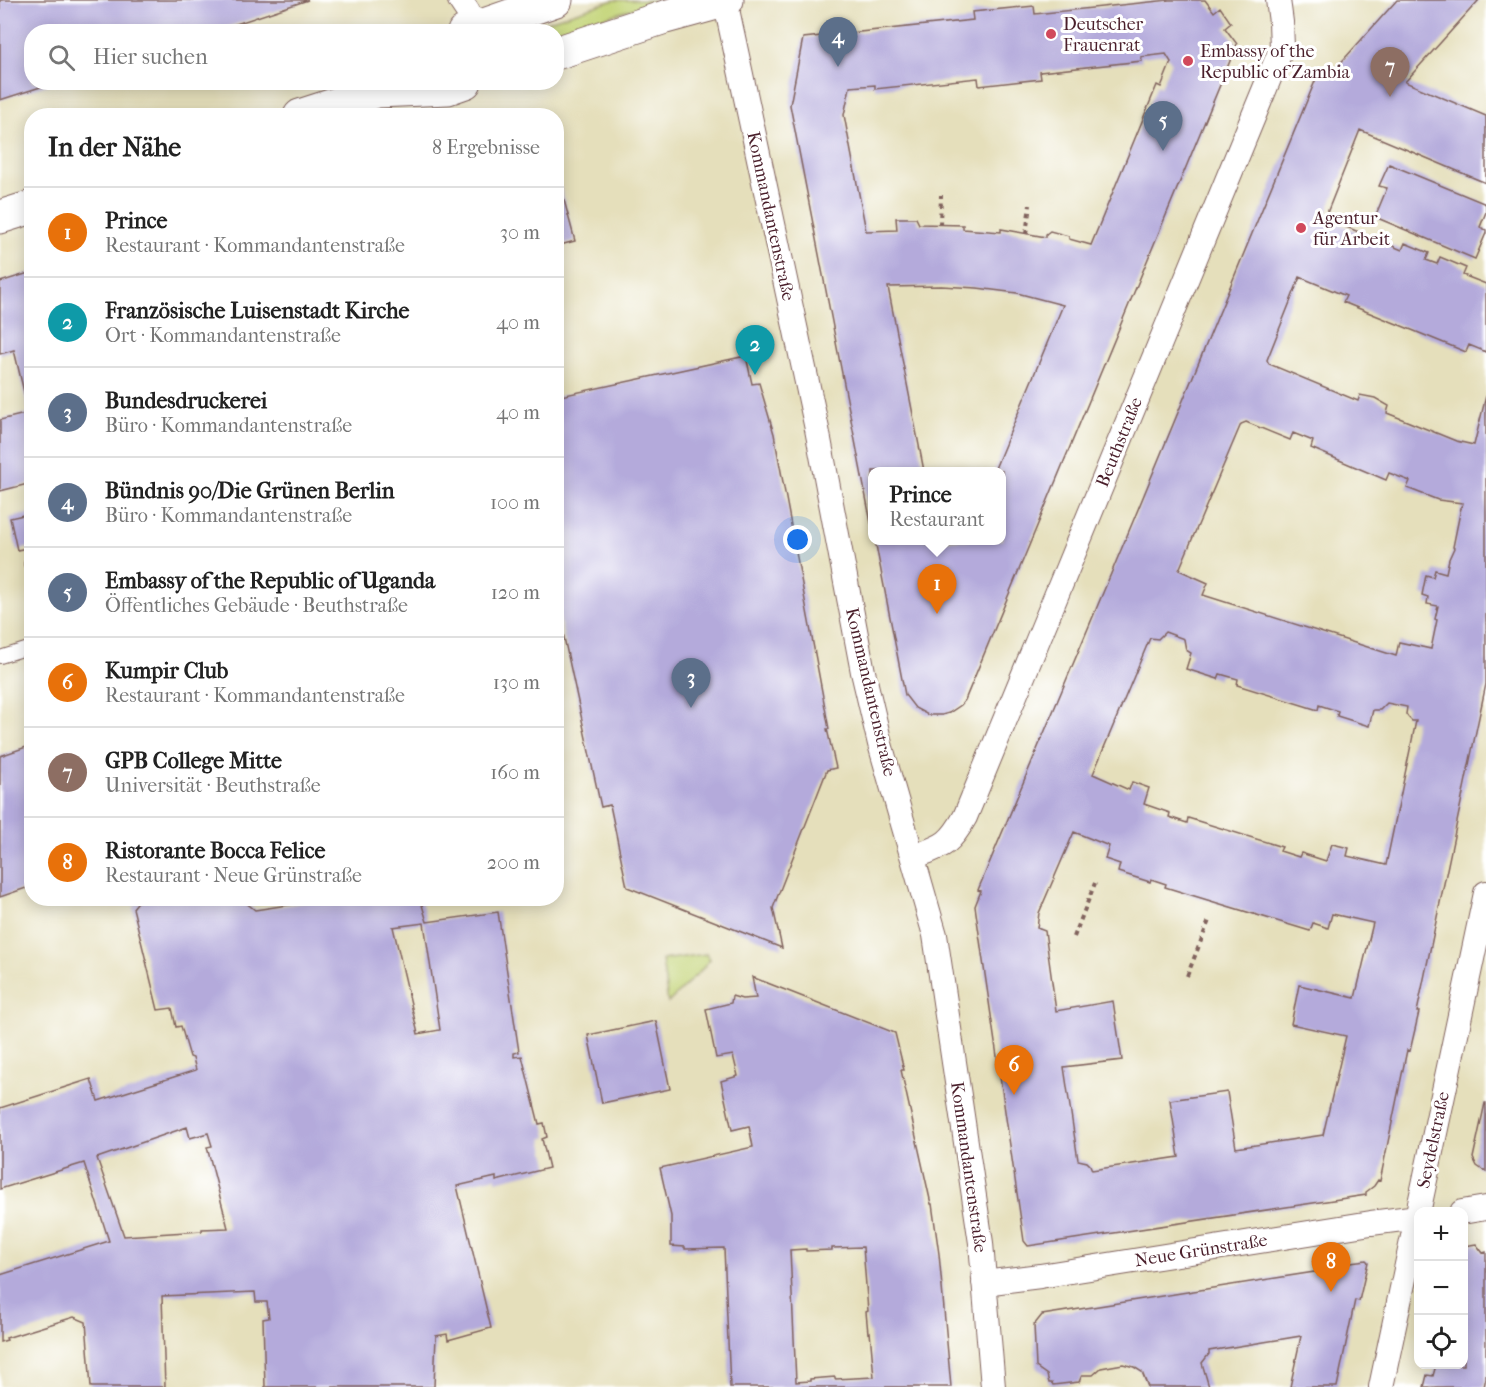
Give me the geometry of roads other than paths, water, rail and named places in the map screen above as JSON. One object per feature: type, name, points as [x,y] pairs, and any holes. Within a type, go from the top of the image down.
[{"type":"main road","points":[[469,23],[556,0]]},
{"type":"main road","points":[[564,50],[665,17],[726,0]]},
{"type":"main road","points":[[323,108],[374,90]]},
{"type":"street","name":"Kommandantenstraße","points":[[726,0],[817,429],[865,681],[880,744],[935,935],[979,1231],[993,1387]]},
{"type":"street","name":"Beuthstraße","points":[[913,857],[950,841],[964,817],[1282,47],[1278,0]]},
{"type":"street","name":"Seydelstraße","points":[[1420,1207],[1486,892]]},
{"type":"street","points":[[1468,1211],[1486,1208]]},
{"type":"street","name":"Neue Grünstraße","points":[[984,1283],[1414,1218]]},
{"type":"street","name":"Seydelstraße","points":[[1381,1387],[1414,1235]]},
{"type":"lane","points":[[0,657],[24,650]]},
{"type":"place","name":"Deutscher Frauenrat","points":[[1051,34]]},
{"type":"place","name":"Embassy of the Republic of Zambia","points":[[1188,61]]},
{"type":"place","name":"Bündnis 90/Die Grünen Berlin","points":[[838,67]]},
{"type":"place","name":"GPB College Mitte","points":[[1390,97]]},
{"type":"place","name":"Embassy of the Republic of Uganda","points":[[1163,151]]},
{"type":"place","name":"Agentur für Arbeit","points":[[1301,228]]},
{"type":"place","name":"Französische Luisenstadt Kirche","points":[[755,375]]},
{"type":"place","name":"Prince","points":[[937,614]]},
{"type":"place","name":"Bundesdruckerei","points":[[691,708]]},
{"type":"place","name":"Kumpir Club","points":[[1014,1095]]},
{"type":"place","name":"Ristorante Bocca Felice","points":[[1331,1292]]}]
